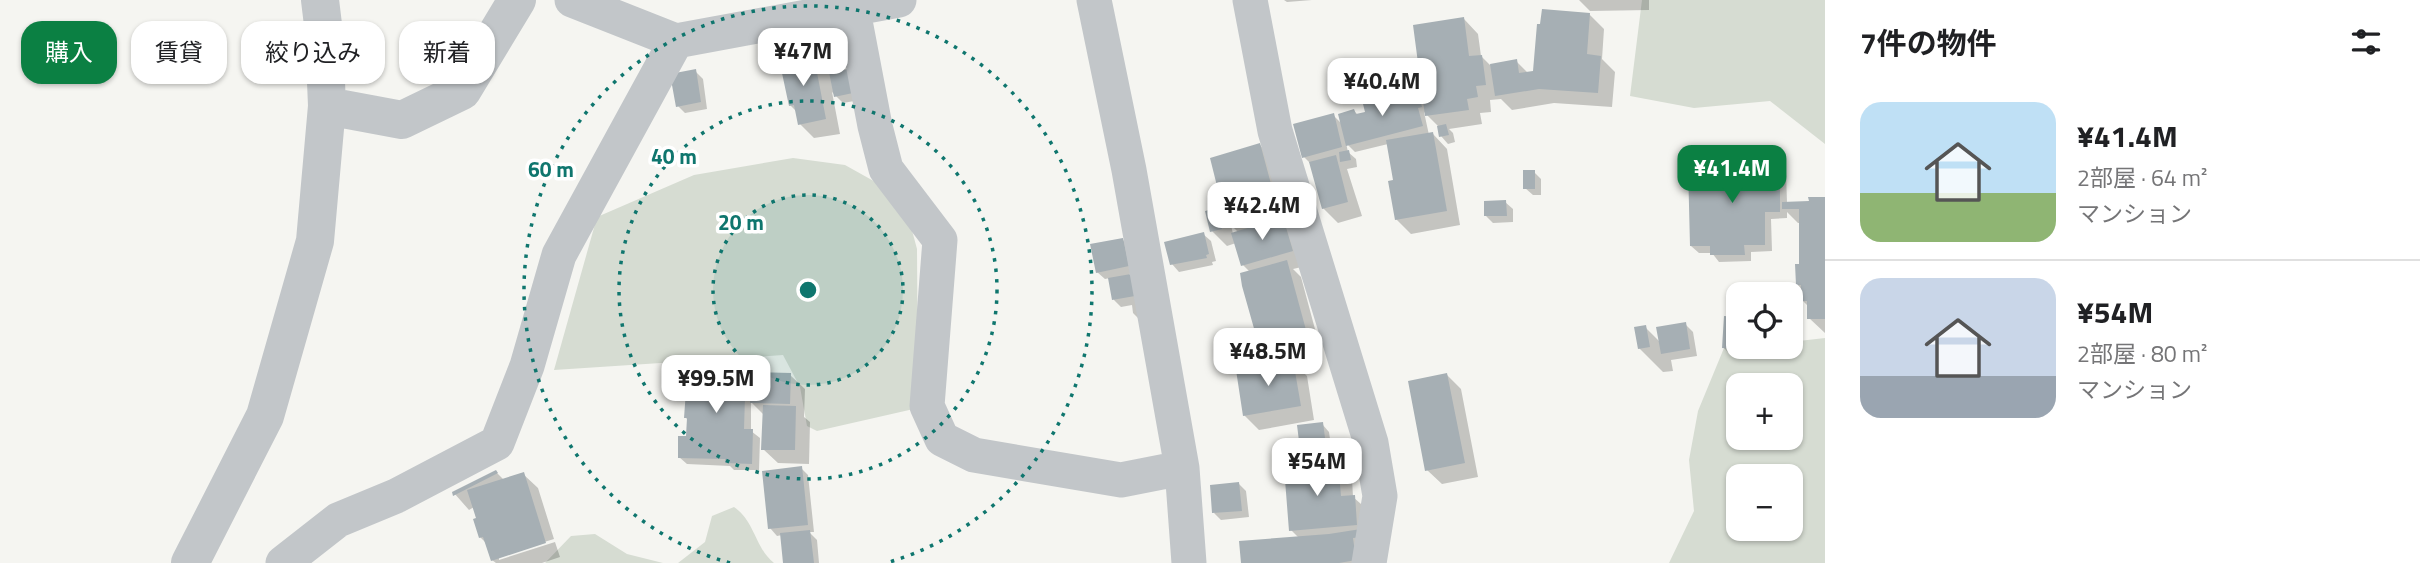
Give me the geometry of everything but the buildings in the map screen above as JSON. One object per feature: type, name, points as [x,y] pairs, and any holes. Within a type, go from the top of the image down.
[{"type":"street","points":[[190,563],[265,416],[315,240],[327,106],[320,0]]},
{"type":"street","points":[[327,106],[402,120],[462,91],[517,0]]},
{"type":"street","points":[[572,0],[676,41],[852,5],[899,0]]},
{"type":"street","points":[[1094,0],[1129,170],[1182,468],[1189,563]]},
{"type":"street","points":[[1250,0],[1275,131],[1371,443],[1380,496],[1369,563]]},
{"type":"street","points":[[852,5],[875,127],[886,169],[940,240],[927,406],[942,439],[974,455],[1121,480],[1182,468]]},
{"type":"street","points":[[283,563],[338,520],[396,496],[497,443],[527,366],[559,255],[676,41]]},
{"type":"shaded area","points":[[1642,0],[1825,0],[1825,144],[1770,101],[1694,108],[1630,96]]},
{"type":"shaded area","points":[[793,158],[845,165],[879,184],[910,223],[917,249],[918,408],[817,431],[807,426],[800,387],[783,355],[554,370],[597,217],[694,175]]},
{"type":"shaded area","points":[[1825,338],[1825,563],[1669,563],[1694,511],[1689,460],[1698,411],[1724,348],[1726,359],[1803,359],[1803,341]]},
{"type":"shaded area","points":[[734,507],[746,520],[763,550],[774,563],[678,563],[705,542],[712,516]]},
{"type":"shaded area","points":[[595,534],[627,554],[663,563],[545,563],[571,536]]}]
